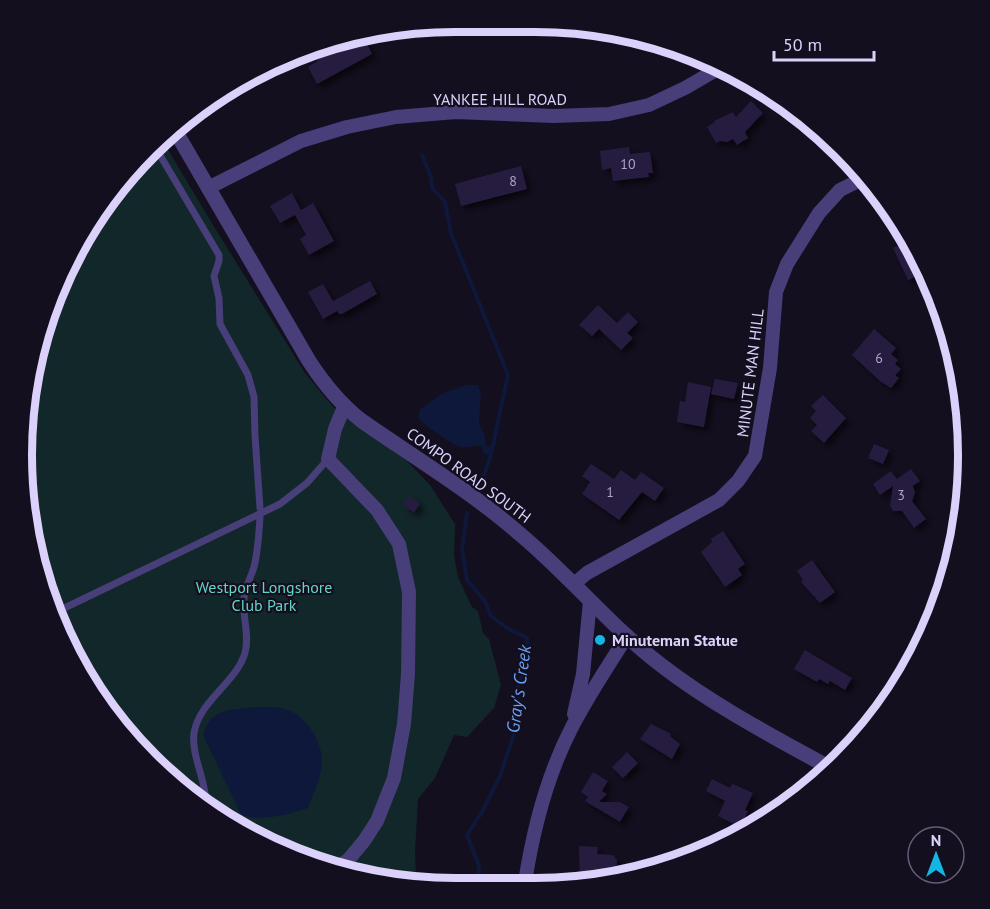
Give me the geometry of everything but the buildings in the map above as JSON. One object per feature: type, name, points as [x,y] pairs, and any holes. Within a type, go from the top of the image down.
[{"type":"street","name":"YANKEE HILL ROAD","points":[[208,188],[301,141],[347,126],[396,117],[456,112],[554,116],[609,114],[649,105],[714,71]]},
{"type":"street","name":"COMPO ROAD SOUTH","points":[[177,135],[309,361],[344,406],[367,425],[502,519],[660,664],[706,697],[824,764]]},
{"type":"street","name":"MINUTE MAN HILL","points":[[574,584],[587,573],[719,500],[738,481],[755,456],[770,368],[776,292],[787,264],[819,213],[840,190],[858,181]]},
{"type":"street","points":[[344,406],[335,429],[328,459],[377,510],[399,544],[409,592],[408,684],[404,724],[394,778],[377,821],[364,841],[344,863]]},
{"type":"street","points":[[526,878],[540,813],[571,728],[583,674],[590,601]]},
{"type":"street","points":[[571,728],[627,636]]},
{"type":"lane","points":[[158,152],[219,255],[214,276],[219,298],[220,324],[248,375],[254,397],[260,508]]},
{"type":"lane","points":[[61,609],[280,504],[307,483],[328,459]]},
{"type":"lane","points":[[205,796],[194,733],[206,708],[222,689],[245,653],[247,638],[244,595],[254,566],[260,518]]},
{"type":"green space","name":"Westport Longshore Club Park","points":[[165,146],[305,373],[334,408],[406,460],[430,485],[455,524],[454,555],[458,577],[472,607],[478,611],[483,633],[489,639],[501,685],[494,708],[467,737],[454,735],[435,778],[418,799],[416,876],[345,863],[267,834],[219,806],[155,754],[119,712],[103,690],[75,642],[54,590],[40,537],[32,482],[32,427],[46,345],[64,293],[88,243],[119,197]]},
{"type":"water","points":[[466,385],[478,385],[481,394],[479,424],[484,433],[486,446],[492,447],[491,454],[485,455],[481,446],[458,446],[418,418],[420,409],[443,393]]},
{"type":"water","points":[[255,707],[280,708],[295,713],[317,739],[322,763],[308,808],[265,818],[248,817],[241,814],[203,735],[211,719],[216,715],[230,710]]},
{"type":"waterway","name":"Gray's Creek","points":[[422,155],[431,177],[432,188],[445,202],[451,233],[508,375],[491,454],[480,488]]},
{"type":"waterway","name":"Gray's Creek","points":[[467,513],[462,549],[467,580],[485,601],[491,616],[507,628],[527,638],[527,663],[516,692],[521,707],[518,722],[500,776],[482,812],[467,835],[479,866],[478,878]]},
{"type":"place","name":"Minuteman Statue","points":[[600,640]]}]
